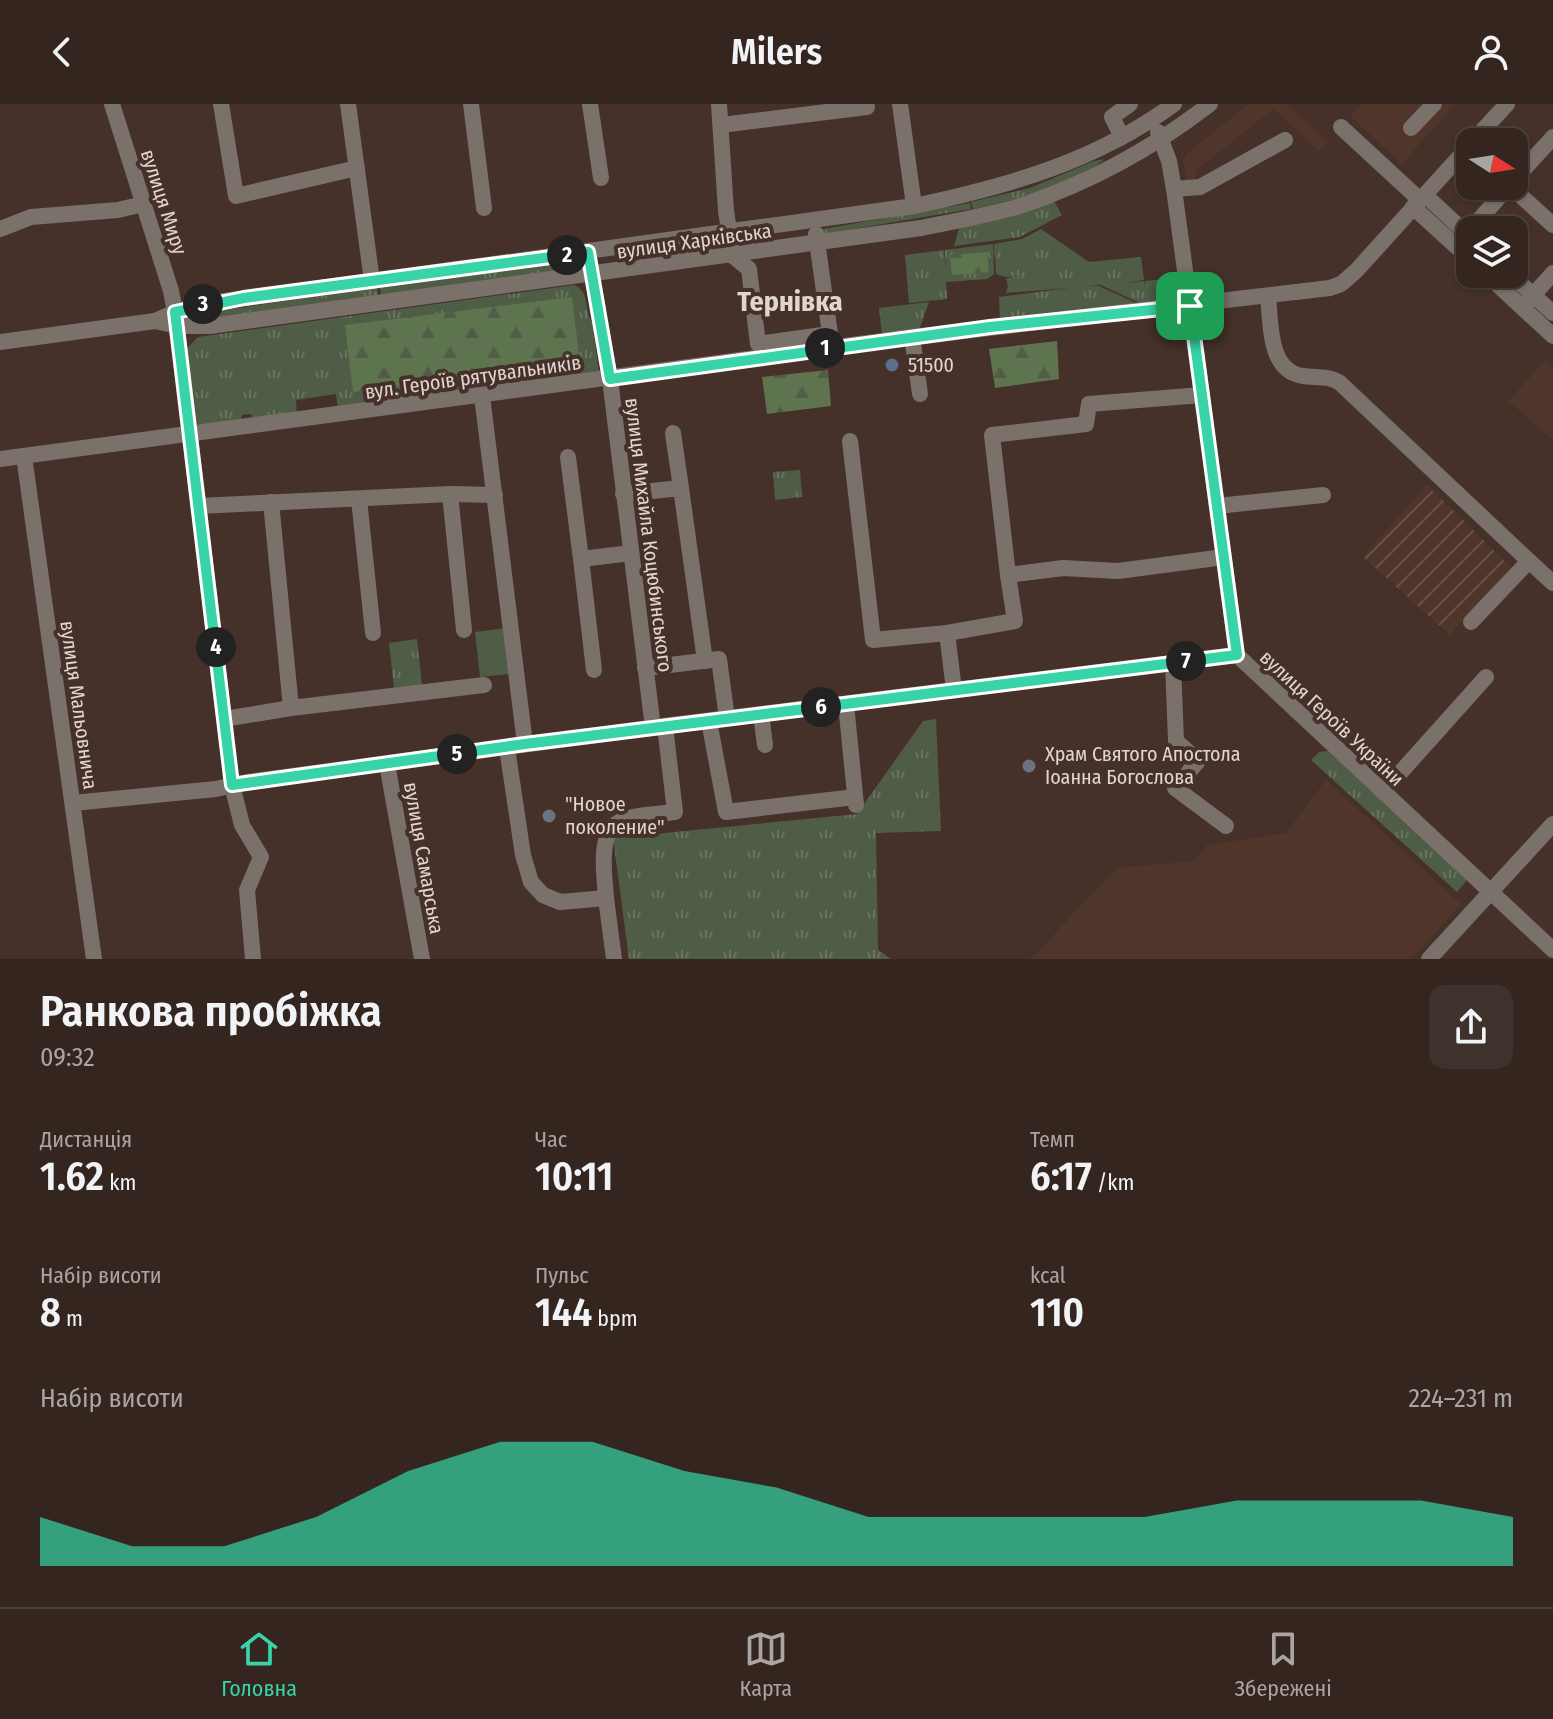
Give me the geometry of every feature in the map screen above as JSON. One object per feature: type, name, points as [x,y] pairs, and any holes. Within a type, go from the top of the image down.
[{"type":"street","name":"вулиця Миру","points":[[112,104],[176,319],[232,785],[242,825],[261,857],[247,890],[253,959]]},
{"type":"street","points":[[221,104],[236,196],[357,168]]},
{"type":"street","points":[[348,104],[372,281]]},
{"type":"street","points":[[471,104],[484,208]]},
{"type":"street","points":[[590,104],[601,178]]},
{"type":"street","points":[[719,104],[729,232],[733,256],[749,269],[758,344],[830,334],[814,222]]},
{"type":"street","points":[[900,104],[914,206]]},
{"type":"street","points":[[1123,162],[1112,117],[1130,104]]},
{"type":"street","name":"вулиця Харківська","points":[[176,319],[217,302],[914,206],[1014,184],[1055,169],[1117,139],[1154,113],[1174,104]]},
{"type":"street","name":"вулиця Харківська","points":[[0,342],[176,319],[210,326],[921,228],[1019,206],[1058,192],[1123,162],[1162,139],[1210,104]]},
{"type":"street","points":[[1411,128],[1434,104]]},
{"type":"street","name":"вул. Героїв рятувальників","points":[[1485,128],[1507,104]]},
{"type":"street","points":[[721,125],[867,107]]},
{"type":"street","name":"вулиця Героїв України","points":[[1154,113],[1174,189],[1237,655],[1553,950]]},
{"type":"street","points":[[1341,127],[1419,201],[1456,243]]},
{"type":"street","points":[[1528,165],[1553,137]]},
{"type":"street","points":[[1174,189],[1200,187],[1285,140]]},
{"type":"street","name":"вул. Героїв рятувальників","points":[[0,459],[912,337],[1330,288],[1341,284],[1356,271],[1456,160]]},
{"type":"street","points":[[1484,216],[1498,200]]},
{"type":"street","points":[[1525,200],[1553,225]]},
{"type":"street","points":[[1419,201],[1456,225]]},
{"type":"street","points":[[0,229],[31,217],[118,210],[143,204]]},
{"type":"street","name":"вулиця Михайла Коцюбинського","points":[[588,252],[610,379],[645,668],[675,812],[627,818],[612,829],[605,845],[606,898]]},
{"type":"street","points":[[1527,301],[1553,273]]},
{"type":"street","points":[[1507,288],[1553,313]]},
{"type":"street","points":[[1519,288],[1553,336]]},
{"type":"street","points":[[1268,296],[1275,351],[1285,369],[1297,375],[1328,378],[1340,383],[1553,583]]},
{"type":"street","points":[[912,337],[920,394]]},
{"type":"street","points":[[850,441],[873,640],[947,633],[1015,621],[992,435],[1086,424],[1089,404],[1202,395]]},
{"type":"street","points":[[482,396],[525,744]]},
{"type":"street","points":[[673,433],[705,661]]},
{"type":"street","name":"вулиця Мальовнича","points":[[24,456],[94,959]]},
{"type":"street","points":[[568,457],[594,670]]},
{"type":"street","points":[[623,494],[681,488]]},
{"type":"street","points":[[199,506],[450,494],[495,495]]},
{"type":"street","points":[[450,494],[464,630]]},
{"type":"street","points":[[1217,506],[1323,495]]},
{"type":"street","points":[[359,499],[373,633]]},
{"type":"street","points":[[271,502],[291,708]]},
{"type":"street","points":[[581,559],[631,553]]},
{"type":"street","points":[[1008,575],[1063,568],[1096,567],[1118,571],[1224,557]]},
{"type":"street","points":[[1471,622],[1529,561]]},
{"type":"street","points":[[947,633],[954,690]]},
{"type":"street","points":[[73,803],[1237,655]]},
{"type":"street","points":[[645,668],[719,659],[727,718]]},
{"type":"street","points":[[1173,663],[1176,741],[1198,761],[1175,788],[1226,826]]},
{"type":"street","points":[[1383,792],[1486,677]]},
{"type":"street","points":[[224,719],[484,685]]},
{"type":"street","points":[[709,721],[726,812],[856,801],[846,704]]},
{"type":"street","points":[[761,714],[765,745]]},
{"type":"street","points":[[507,748],[523,855],[531,882],[543,895],[560,902],[606,898],[614,959]]},
{"type":"street","name":"вулиця Самарська","points":[[387,764],[422,959]]},
{"type":"street","points":[[1438,956],[1503,877],[1553,824]]},
{"type":"shaded area","points":[[1249,104],[1287,104],[1328,142],[1319,151],[1274,109],[1196,170],[1196,180],[1186,181],[1183,161],[1187,153]]},
{"type":"shaded area","points":[[1361,104],[1455,104],[1402,164],[1350,116]]},
{"type":"shaded area","points":[[1546,360],[1553,366],[1553,440],[1508,401]]},
{"type":"shaded area","points":[[1427,485],[1512,568],[1449,634],[1363,557]]},
{"type":"shaded area","points":[[1326,780],[1461,904],[1412,959],[1031,959],[1116,868],[1194,861],[1207,845],[1286,833]]},
{"type":"green space","points":[[1105,159],[1059,185],[973,209],[971,202],[1030,188]]},
{"type":"green space","points":[[1054,201],[1062,215],[1020,237],[954,246],[959,228]]},
{"type":"green space","points":[[970,203],[971,209],[824,234],[818,230]]},
{"type":"green space","points":[[1041,229],[1089,262],[1141,257],[1144,280],[1124,283],[1144,281],[1145,286],[1145,281],[1174,278],[1176,304],[1148,307],[1101,285],[1088,286],[1099,286],[1147,308],[1000,325],[999,297],[1069,288],[1006,293],[1006,278],[1026,276],[996,274],[994,244],[1022,239]]},
{"type":"green space","points":[[993,244],[994,274],[987,279],[946,282],[947,299],[909,303],[905,255],[944,250],[946,268],[945,250]]},
{"type":"green space","points":[[987,252],[989,272],[952,275],[950,255]]},
{"type":"green space","points":[[562,263],[568,266],[563,270],[381,295],[380,288]]},
{"type":"green space","points":[[574,285],[585,296],[599,371],[338,409],[336,394],[296,400],[297,415],[253,420],[251,414],[242,415],[240,422],[199,425],[193,420],[187,348],[198,337]]},
{"type":"green space","points":[[377,288],[378,295],[210,318],[203,316],[209,312]]},
{"type":"green space","points":[[572,297],[580,364],[353,392],[345,325]]},
{"type":"green space","points":[[929,302],[919,330],[882,334],[879,308]]},
{"type":"green space","points":[[1057,341],[1059,379],[995,388],[989,349]]},
{"type":"green space","points":[[828,370],[831,406],[767,414],[762,377]]},
{"type":"green space","points":[[800,470],[802,497],[775,500],[773,472]]},
{"type":"green space","points":[[505,628],[510,674],[480,677],[475,632]]},
{"type":"green space","points":[[417,639],[422,685],[394,688],[389,643]]},
{"type":"green space","points":[[936,719],[941,831],[876,833],[878,950],[891,959],[629,959],[613,838],[857,814],[923,721]]},
{"type":"green space","points":[[1328,751],[1468,879],[1457,892],[1311,760],[1319,752]]},
{"type":"place","name":"51500","points":[[892,365]]},
{"type":"place","name":"Храм Святого Апостола Іоанна Богослова","points":[[1029,766]]},
{"type":"place","name":"\"Новое поколение\"","points":[[549,816]]},
{"type":"district","name":"Тернівка","points":[[790,301]]},
{"type":"route","points":[[588,252],[610,379],[990,327],[1190,306],[1237,655],[525,744],[232,785],[175,312],[244,298],[588,252]]}]
